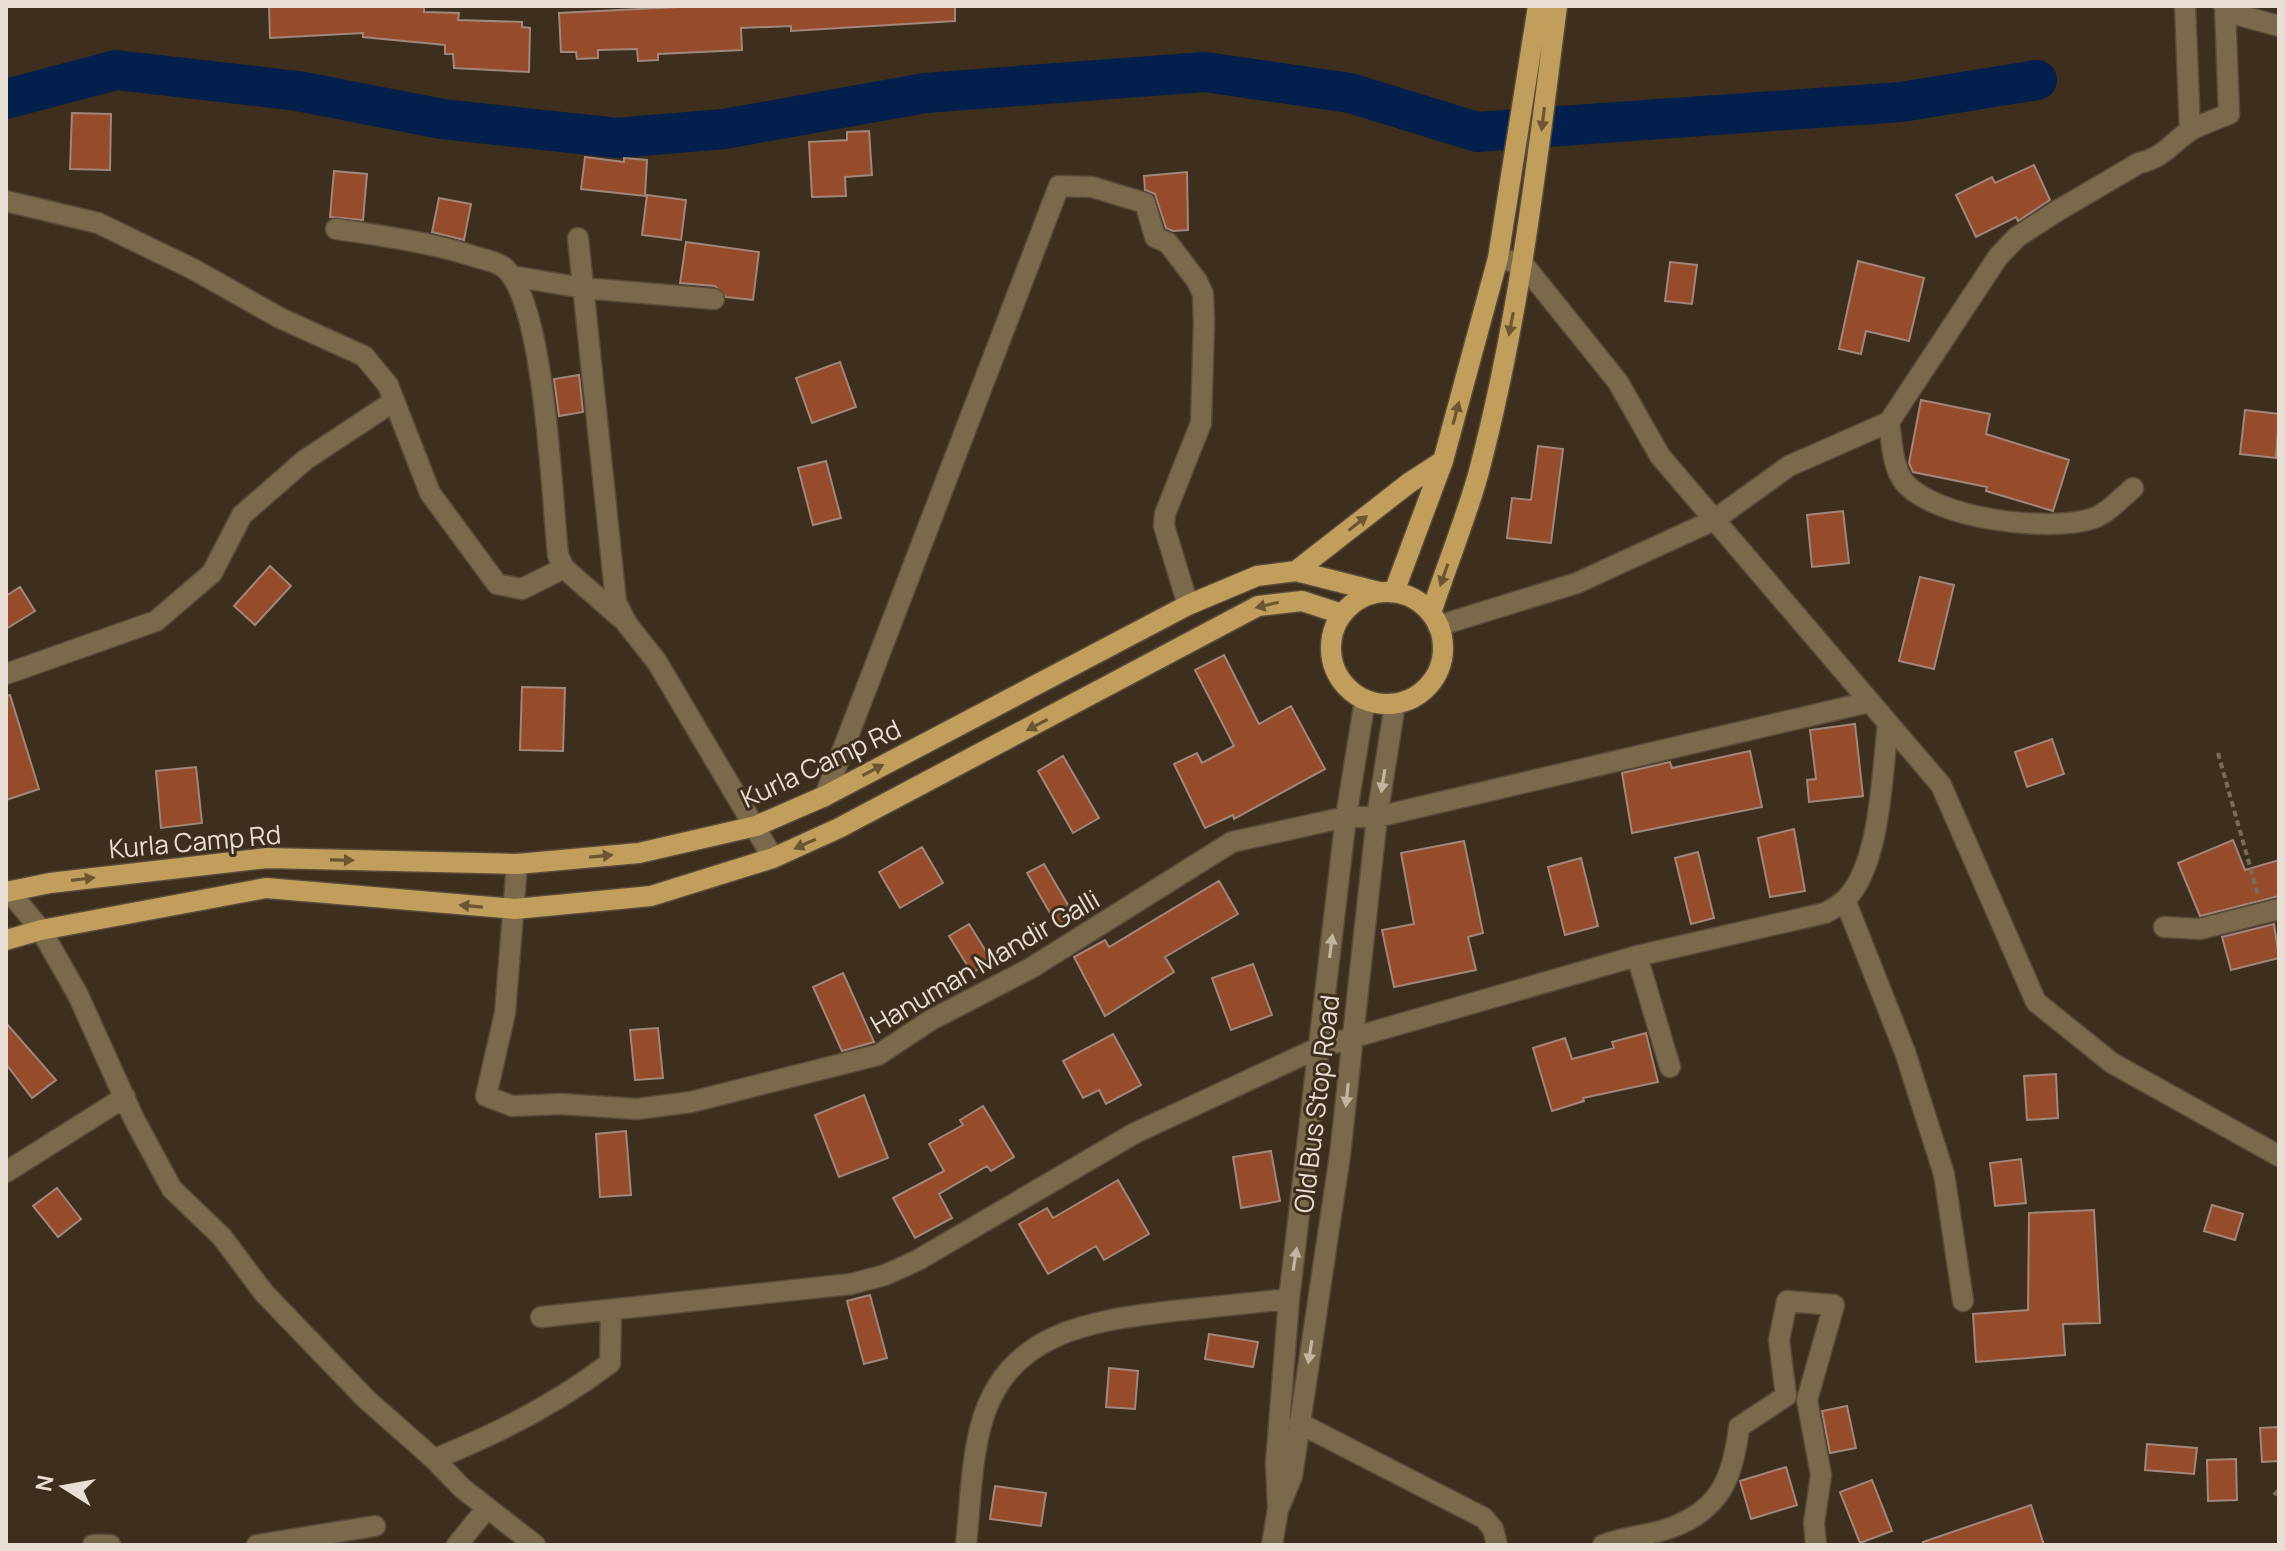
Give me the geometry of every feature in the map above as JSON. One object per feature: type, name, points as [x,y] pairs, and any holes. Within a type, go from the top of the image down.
[{"type":"main road","points":[[1538,6],[1498,258],[1443,461],[1386,592],[1352,604],[1342,614],[1331,641],[1335,670],[1342,682],[1365,700],[1395,704],[1419,695],[1436,676],[1443,651],[1434,620],[1477,476],[1523,264],[1557,6]]},
{"type":"main road","points":[[1296,571],[1443,461]]},
{"type":"main road","name":"Kurla Camp Rd","points":[[8,891],[50,883],[267,858],[517,864],[639,853],[756,826],[825,796],[1188,605],[1257,576],[1296,571],[1408,596],[1434,620]]},
{"type":"main road","name":"Kurla Camp Rd","points":[[6,940],[41,930],[266,888],[515,909],[651,896],[773,858],[839,828],[1258,606],[1302,601],[1342,614]]},
{"type":"street","points":[[2185,6],[2190,130]]},
{"type":"street","points":[[1434,620],[1577,583],[1714,520],[1778,473],[1837,443],[1889,422],[1998,257],[2017,237],[2139,163],[2164,153],[2190,130],[2229,114],[2224,6]]},
{"type":"street","points":[[2224,6],[2238,15],[2279,26]]},
{"type":"street","points":[[825,796],[1059,186],[1092,187],[1145,203],[1155,237],[1168,243],[1184,260],[1203,294],[1201,423],[1165,514],[1164,526],[1188,605]]},
{"type":"street","points":[[6,201],[98,223],[193,269],[280,318],[364,356],[388,385],[430,493],[497,584],[522,589],[564,568]]},
{"type":"street","points":[[336,229],[439,245],[502,266],[512,276],[528,316],[549,427],[558,555],[564,568],[627,624],[657,662],[773,858]]},
{"type":"street","points":[[578,238],[612,582],[616,602],[627,624]]},
{"type":"street","points":[[1498,258],[1523,264],[1618,382],[1660,456],[1941,785],[2036,1002],[2112,1063],[2169,1098],[2279,1156]]},
{"type":"street","points":[[512,276],[583,288],[714,299]]},
{"type":"street","points":[[6,674],[156,621],[212,573],[242,515],[305,460],[394,401]]},
{"type":"street","points":[[1889,422],[1897,470],[1905,483],[1932,503],[1974,516],[2069,523],[2096,517],[2133,488]]},
{"type":"street","name":"Old Bus Stop Road","points":[[1272,1545],[1278,1509],[1276,1463],[1289,1299],[1301,1225],[1346,817],[1365,700]]},
{"type":"street","points":[[1346,817],[1377,817],[1869,702]]},
{"type":"street","name":"Old Bus Stop Road","points":[[1278,1509],[1292,1476],[1326,1230],[1340,1155],[1377,817],[1395,704]]},
{"type":"street","points":[[541,1317],[851,1284],[885,1275],[918,1260],[1135,1133],[1320,1047],[1637,956],[1825,913],[1845,900],[1859,880],[1868,858],[1888,724]]},
{"type":"street","name":"Hanuman Mandir Galli","points":[[517,864],[505,1013],[486,1096],[512,1106],[561,1104],[637,1109],[691,1102],[878,1055],[931,1020],[1043,961],[1232,842],[1346,817]]},
{"type":"street","points":[[8,891],[41,930],[78,995],[172,1189],[222,1237],[264,1293],[366,1399],[487,1508],[535,1545]]},
{"type":"street","points":[[1845,900],[1905,1052],[1944,1174],[1963,1301]]},
{"type":"street","points":[[2164,927],[2200,929],[2271,911]]},
{"type":"street","points":[[1637,956],[1670,1067]]},
{"type":"street","points":[[6,1172],[125,1097]]},
{"type":"street","points":[[1301,1225],[1326,1230]]},
{"type":"street","points":[[966,1545],[980,1429],[992,1397],[1014,1364],[1074,1327],[1121,1317],[1289,1299]]},
{"type":"street","points":[[1603,1545],[1666,1529],[1696,1515],[1718,1498],[1734,1467],[1739,1427],[1786,1396],[1779,1340],[1787,1301],[1834,1305],[1807,1400],[1821,1475],[1814,1523],[1816,1545]]},
{"type":"street","points":[[434,1459],[494,1435],[550,1405],[610,1363],[611,1311]]},
{"type":"street","points":[[1299,1423],[1484,1518],[1493,1529],[1497,1545]]},
{"type":"street","points":[[457,1545],[487,1508]]},
{"type":"street","points":[[257,1545],[375,1526]]},
{"type":"street","points":[[93,1545],[110,1545]]},
{"type":"path","points":[[2218,753],[2271,911]]},
{"type":"path","points":[[2274,1495],[2279,1490]]},
{"type":"building","points":[[269,6],[424,6],[424,12],[459,13],[458,20],[522,22],[522,27],[530,28],[529,72],[454,68],[453,54],[445,54],[445,45],[363,37],[363,33],[270,38]]},
{"type":"building","points":[[699,6],[955,6],[955,21],[791,31],[791,26],[741,28],[742,50],[658,54],[658,60],[638,61],[637,49],[598,50],[598,58],[577,59],[576,52],[561,52],[559,13]]},
{"type":"building","points":[[72,113],[111,114],[110,170],[70,169]]},
{"type":"building","points":[[869,131],[872,175],[845,177],[846,196],[812,197],[809,142],[847,140],[847,132]]},
{"type":"building","points":[[585,157],[624,162],[624,158],[647,160],[645,196],[581,189]]},
{"type":"building","points":[[2034,165],[2050,200],[2018,221],[2016,217],[1976,237],[1956,195],[1992,177],[1995,183]]},
{"type":"building","points":[[334,171],[367,174],[363,220],[330,217]]},
{"type":"building","points":[[1187,172],[1188,230],[1173,231],[1166,228],[1155,194],[1145,190],[1144,176]]},
{"type":"building","points":[[647,195],[686,200],[681,240],[642,235]]},
{"type":"building","points":[[439,198],[471,204],[464,240],[432,232]]},
{"type":"building","points":[[686,242],[759,252],[753,300],[726,297],[715,286],[680,283]]},
{"type":"building","points":[[1858,261],[1924,278],[1909,341],[1866,331],[1861,354],[1839,349]]},
{"type":"building","points":[[1670,262],[1697,265],[1692,304],[1665,301]]},
{"type":"building","points":[[840,362],[856,407],[812,423],[796,378]]},
{"type":"building","points":[[579,375],[583,412],[559,416],[554,379]]},
{"type":"building","points":[[1921,400],[1990,414],[1986,434],[2069,460],[2053,511],[1986,491],[1987,487],[1913,472],[1909,463]]},
{"type":"building","points":[[2245,410],[2279,414],[2276,458],[2240,454]]},
{"type":"building","points":[[1538,446],[1563,449],[1551,543],[1507,538],[1512,498],[1531,500]]},
{"type":"building","points":[[826,461],[841,518],[813,525],[798,468]]},
{"type":"building","points":[[1843,511],[1849,563],[1812,567],[1807,515]]},
{"type":"building","points":[[270,566],[291,586],[255,625],[234,606]]},
{"type":"building","points":[[1920,577],[1954,585],[1934,669],[1899,661]]},
{"type":"building","points":[[20,587],[35,611],[6,629],[6,596]]},
{"type":"building","points":[[1224,655],[1259,724],[1291,706],[1325,769],[1234,819],[1233,815],[1205,828],[1174,764],[1197,753],[1202,763],[1234,746],[1195,670]]},
{"type":"building","points":[[522,687],[565,688],[563,751],[520,750]]},
{"type":"building","points":[[10,695],[39,789],[6,800],[6,696]]},
{"type":"building","points":[[1855,724],[1863,796],[1809,802],[1807,780],[1816,779],[1810,730]]},
{"type":"building","points":[[2052,739],[2064,774],[2027,787],[2015,752]]},
{"type":"building","points":[[1750,751],[1762,807],[1632,833],[1622,773],[1670,762],[1672,768]]},
{"type":"building","points":[[1063,756],[1099,818],[1073,833],[1038,771]]},
{"type":"building","points":[[196,767],[202,823],[161,828],[156,771]]},
{"type":"building","points":[[1794,829],[1805,891],[1770,897],[1758,838]]},
{"type":"building","points":[[2233,840],[2245,870],[2279,860],[2279,896],[2200,916],[2178,863]]},
{"type":"building","points":[[1464,841],[1483,933],[1468,937],[1476,970],[1394,987],[1382,930],[1414,924],[1401,853]]},
{"type":"building","points":[[922,847],[943,883],[900,908],[879,872]]},
{"type":"building","points":[[1698,852],[1714,918],[1691,924],[1675,858]]},
{"type":"building","points":[[1581,858],[1598,926],[1565,935],[1548,867]]},
{"type":"building","points":[[1044,864],[1075,917],[1058,927],[1027,873]]},
{"type":"building","points":[[1219,881],[1238,914],[1165,957],[1174,972],[1105,1016],[1074,957],[1105,940],[1109,947]]},
{"type":"building","points":[[969,924],[992,961],[972,973],[949,936]]},
{"type":"building","points":[[2274,924],[2279,958],[2231,970],[2222,937]]},
{"type":"building","points":[[1253,964],[1272,1015],[1231,1030],[1212,978]]},
{"type":"building","points":[[843,973],[874,1042],[842,1051],[813,987]]},
{"type":"building","points":[[6,1023],[56,1080],[32,1098],[6,1064]]},
{"type":"building","points":[[658,1028],[663,1078],[635,1080],[630,1030]]},
{"type":"building","points":[[1646,1033],[1658,1082],[1583,1098],[1584,1101],[1552,1111],[1533,1048],[1565,1038],[1572,1059],[1614,1048],[1612,1042]]},
{"type":"building","points":[[1113,1034],[1141,1085],[1106,1104],[1099,1090],[1083,1098],[1063,1061]]},
{"type":"building","points":[[2056,1074],[2058,1118],[2027,1120],[2024,1076]]},
{"type":"building","points":[[864,1095],[888,1158],[839,1177],[815,1115]]},
{"type":"building","points":[[983,1106],[1014,1157],[991,1171],[987,1166],[939,1194],[952,1218],[915,1238],[893,1198],[944,1171],[929,1144],[963,1125],[960,1120]]},
{"type":"building","points":[[626,1131],[631,1195],[600,1197],[596,1134]]},
{"type":"building","points":[[1271,1151],[1280,1201],[1241,1208],[1233,1157]]},
{"type":"building","points":[[2021,1159],[2026,1203],[1995,1206],[1990,1163]]},
{"type":"building","points":[[1118,1180],[1149,1234],[1104,1260],[1096,1246],[1048,1274],[1019,1224],[1047,1208],[1053,1218]]},
{"type":"building","points":[[57,1188],[81,1219],[58,1237],[33,1206]]},
{"type":"building","points":[[2212,1205],[2243,1214],[2235,1240],[2204,1231]]},
{"type":"building","points":[[2094,1210],[2100,1323],[2063,1324],[2065,1355],[1976,1362],[1973,1314],[2028,1310],[2029,1213]]},
{"type":"building","points":[[870,1295],[887,1358],[864,1364],[847,1301]]},
{"type":"building","points":[[1209,1334],[1258,1342],[1253,1367],[1205,1359]]},
{"type":"building","points":[[1109,1368],[1138,1371],[1135,1409],[1106,1407]]},
{"type":"building","points":[[1847,1406],[1856,1448],[1830,1453],[1822,1411]]},
{"type":"building","points":[[2279,1427],[2279,1461],[2262,1462],[2260,1428]]},
{"type":"building","points":[[2147,1444],[2197,1448],[2194,1474],[2145,1470]]},
{"type":"building","points":[[2236,1459],[2237,1500],[2208,1501],[2207,1460]]},
{"type":"building","points":[[1786,1467],[1797,1505],[1751,1519],[1740,1481]]},
{"type":"building","points":[[1872,1480],[1892,1531],[1860,1543],[1840,1492]]},
{"type":"building","points":[[995,1486],[1046,1493],[1041,1526],[990,1519]]},
{"type":"building","points":[[2031,1505],[2044,1545],[1923,1545],[1923,1542]]},
{"type":"waterway","points":[[6,99],[116,70],[298,91],[442,119],[617,138],[724,129],[925,93],[1205,72],[1350,93],[1477,132],[1901,102],[2037,80]]}]
